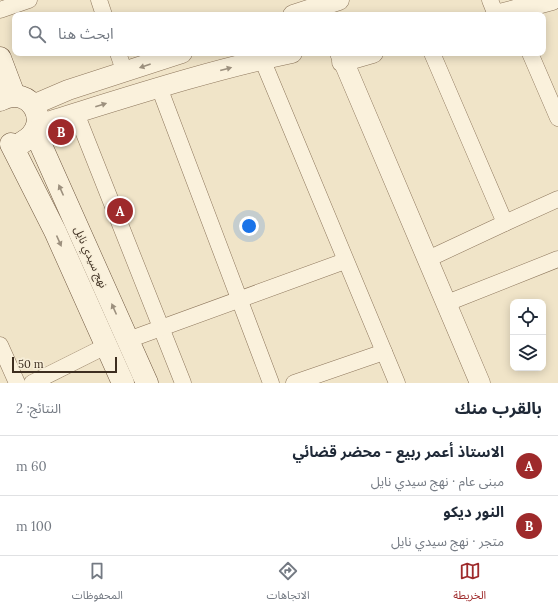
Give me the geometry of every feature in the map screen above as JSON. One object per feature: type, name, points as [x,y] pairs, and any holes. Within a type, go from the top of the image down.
[{"type":"main road","points":[[0,58],[7,97],[28,100],[35,121],[24,141],[3,142]]},
{"type":"main road","name":"نهج سيدي نايل","points":[[35,121],[147,383]]},
{"type":"main road","name":"نهج سيدي نايل","points":[[3,142],[55,231],[123,383]]},
{"type":"street","points":[[0,10],[29,0]]},
{"type":"street","points":[[99,0],[103,12]]},
{"type":"street","points":[[490,0],[502,12]]},
{"type":"street","points":[[511,12],[552,0]]},
{"type":"street","points":[[305,12],[330,5]]},
{"type":"street","points":[[119,56],[125,73]]},
{"type":"street","points":[[35,121],[68,90],[125,73],[173,56]]},
{"type":"street","points":[[35,121],[76,113],[159,87],[277,56]]},
{"type":"street","points":[[354,56],[341,58],[428,258],[480,383]]},
{"type":"street","points":[[433,56],[505,223]]},
{"type":"street","points":[[531,56],[558,118]]},
{"type":"street","points":[[262,59],[397,383]]},
{"type":"street","points":[[159,87],[241,299],[271,383]]},
{"type":"street","points":[[76,113],[184,383]]},
{"type":"street","points":[[428,258],[558,199]]},
{"type":"street","points":[[447,303],[558,259]]},
{"type":"street","points":[[128,340],[162,329],[345,261]]},
{"type":"street","points":[[0,345],[17,383]]},
{"type":"street","points":[[32,383],[106,346]]},
{"type":"street","points":[[294,383],[384,352]]},
{"type":"place","name":"النور ديكو","points":[[61,132]]},
{"type":"place","name":"الاستاذ أعمر ربيع - محضر قضائي","points":[[120,211]]}]
